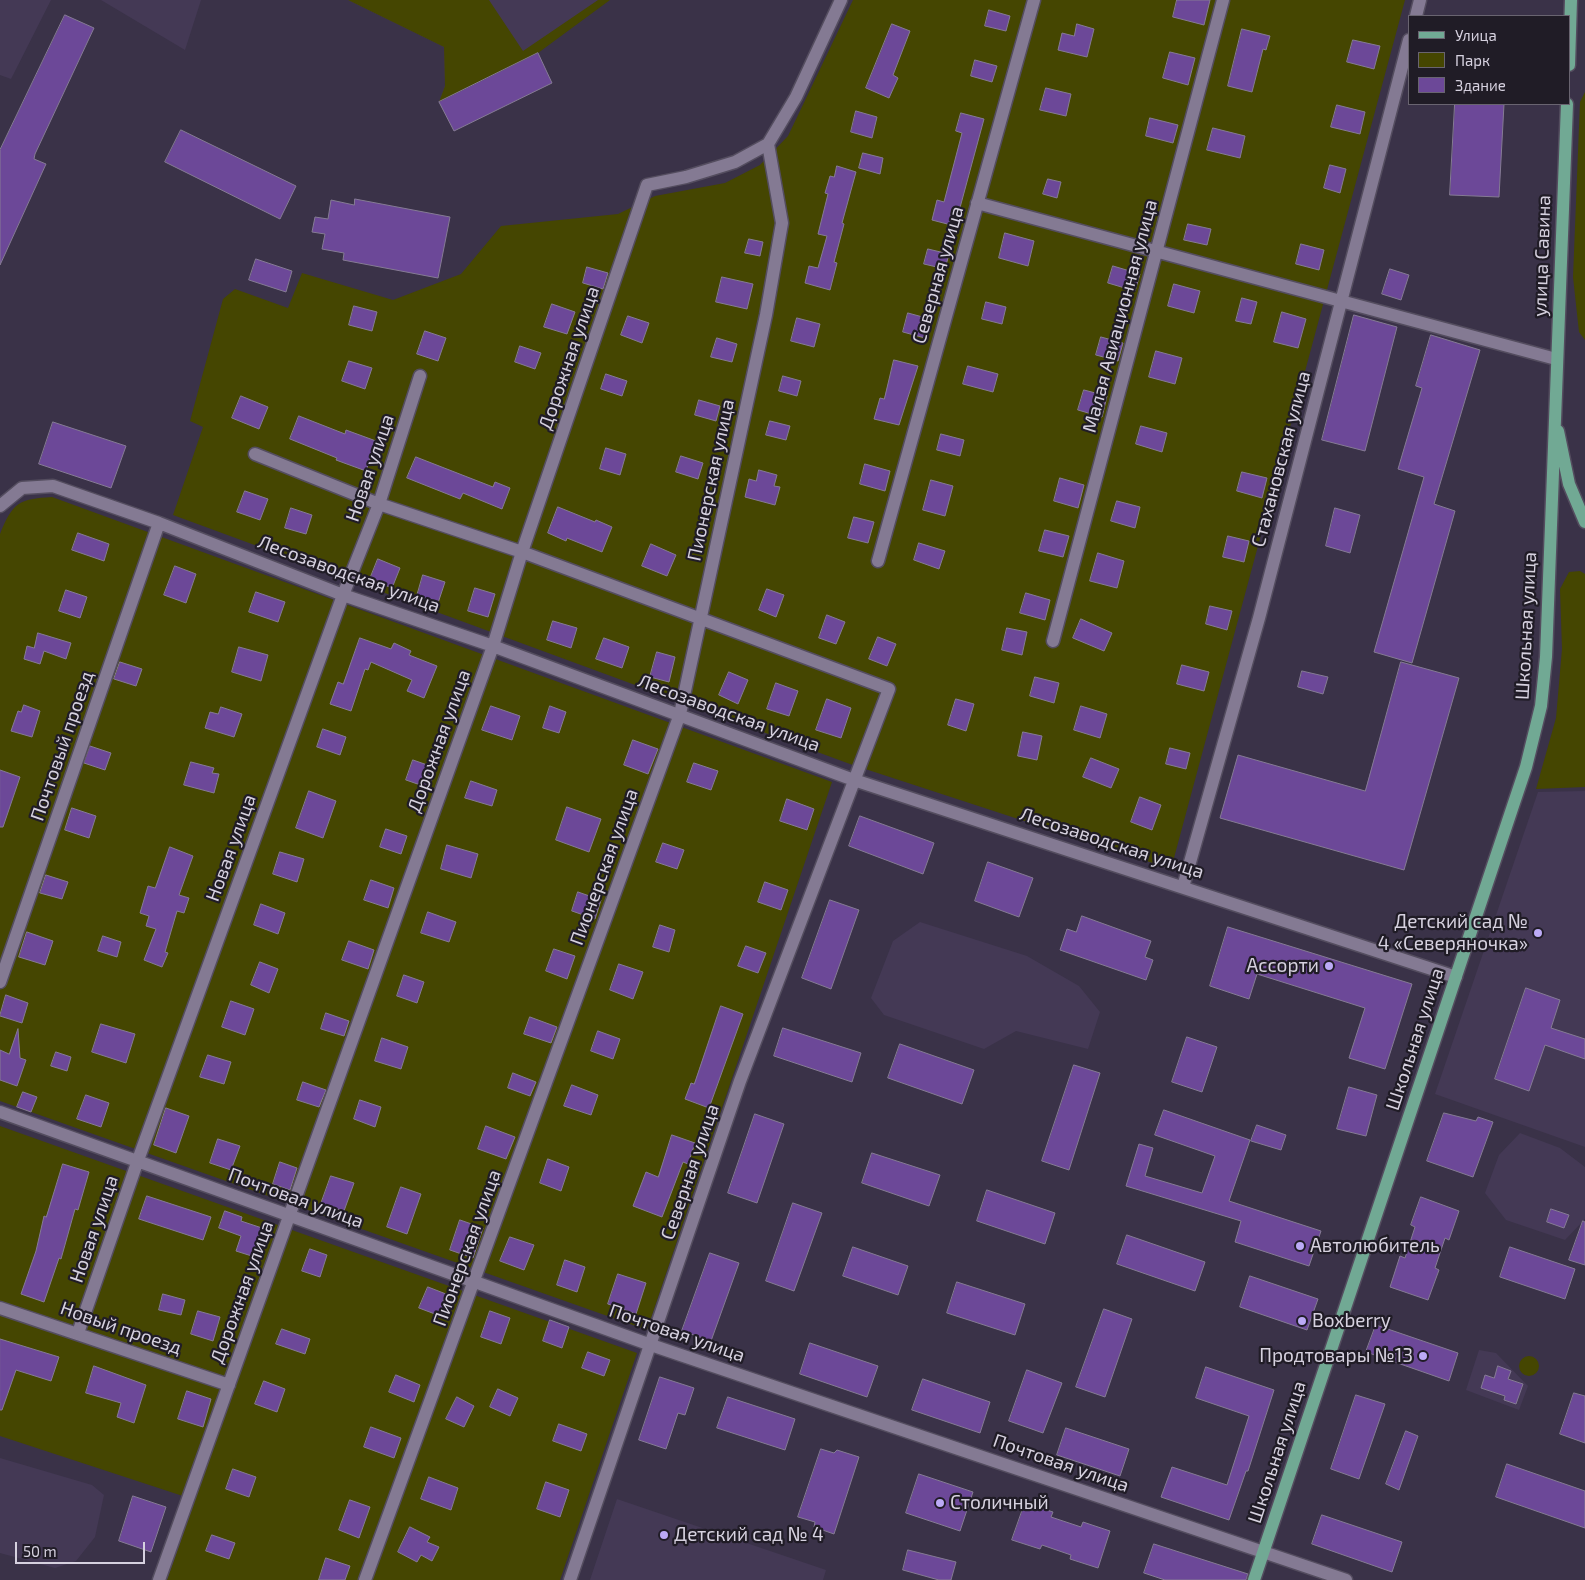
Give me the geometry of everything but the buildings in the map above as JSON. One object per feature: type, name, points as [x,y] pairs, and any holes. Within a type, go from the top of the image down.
[{"type":"main road","points":[[1570,32],[1571,0]]},
{"type":"main road","name":"улица Савина","points":[[1554,409],[1567,105]]},
{"type":"main road","points":[[1554,409],[1569,484],[1585,522]]},
{"type":"main road","name":"Школьная улица","points":[[1254,1580],[1526,767],[1541,706],[1546,656],[1554,409]]},
{"type":"street","points":[[768,144],[796,97],[841,0]]},
{"type":"street","name":"Северная улица","points":[[878,561],[1034,0]]},
{"type":"street","name":"Малая Авиационная улица","points":[[1053,642],[1223,0]]},
{"type":"street","points":[[1416,15],[1420,0]]},
{"type":"street","name":"Стахановская улица","points":[[1183,887],[1259,618],[1408,44]]},
{"type":"street","name":"Дорожная улица","points":[[159,1580],[493,646],[522,552],[647,185],[686,177],[735,162],[768,144]]},
{"type":"street","name":"Пионерская улица","points":[[365,1580],[680,714],[766,315],[782,223],[768,144]]},
{"type":"street","points":[[978,204],[1342,300],[1556,359]]},
{"type":"street","name":"Новая улица","points":[[78,1333],[138,1160],[342,595],[379,504],[420,376]]},
{"type":"street","points":[[255,454],[379,504],[522,552],[701,617]]},
{"type":"street","name":"Лесозаводская улица","points":[[0,506],[22,488],[53,486],[159,523],[342,595],[493,646],[854,780],[1456,976]]},
{"type":"street","name":"Почтовый проезд","points":[[0,982],[159,523]]},
{"type":"street","name":"Северная улица","points":[[570,1580],[740,1081],[889,689],[701,617]]},
{"type":"street","name":"Почтовая улица","points":[[0,1112],[651,1345],[1346,1580]]},
{"type":"street","name":"Новый проезд","points":[[0,1308],[229,1385]]},
{"type":"shaded area","points":[[0,0],[51,0],[11,79],[0,75]]},
{"type":"shaded area","points":[[101,0],[201,0],[185,50]]},
{"type":"shaded area","points":[[348,0],[610,0],[439,102],[445,86],[444,47]]},
{"type":"shaded area","name":"Детский сад № 4 «Северяночка»","points":[[1585,791],[1585,1147],[1435,1094],[1538,792]]},
{"type":"shaded area","points":[[920,922],[1027,956],[1079,986],[1100,1012],[1088,1049],[1016,1031],[984,1049],[884,1015],[871,998],[893,941]]},
{"type":"shaded area","points":[[1520,1133],[1560,1148],[1585,1167],[1585,1219],[1565,1240],[1506,1220],[1485,1193],[1499,1155]]},
{"type":"shaded area","points":[[1479,1350],[1496,1353],[1528,1386],[1519,1410],[1466,1390]]},
{"type":"shaded area","points":[[0,1458],[92,1485],[104,1495],[95,1537],[76,1561],[55,1568],[0,1553]]},
{"type":"shaded area","name":"Детский сад № 4","points":[[617,1499],[826,1570],[823,1580],[590,1580]]},
{"type":"green space","points":[[348,0],[489,0],[523,51],[598,0],[610,0],[538,53],[439,102],[445,86],[444,47]]},
{"type":"green space","points":[[853,0],[1405,0],[1171,869],[850,764],[173,515],[203,427],[190,421],[223,299],[235,289],[288,308],[302,273],[393,300],[461,274],[501,226],[618,214],[655,196],[725,183],[760,165],[788,136]]},
{"type":"green space","points":[[1585,92],[1585,340],[1579,332],[1573,277],[1580,102]]},
{"type":"green space","points":[[52,497],[832,782],[647,1330],[0,1101],[0,534],[9,515],[18,504],[32,499]]},
{"type":"green space","points":[[1580,571],[1585,574],[1585,787],[1536,789],[1556,718],[1562,649],[1560,589],[1569,572]]},
{"type":"green space","points":[[0,1126],[637,1353],[560,1580],[167,1580],[195,1500],[0,1436]]},
{"type":"green space","points":[[1529,1356],[1536,1359],[1539,1366],[1536,1373],[1529,1376],[1522,1373],[1519,1366],[1522,1359]]},
{"type":"place","name":"Детский сад № 4 «Северяночка»","points":[[1538,933]]},
{"type":"place","name":"Ассорти","points":[[1329,966]]},
{"type":"place","name":"Автолюбитель","points":[[1300,1246]]},
{"type":"place","name":"Boxberry","points":[[1302,1321]]},
{"type":"place","name":"Продтовары №13","points":[[1423,1356]]},
{"type":"place","name":"Столичный","points":[[940,1503]]},
{"type":"place","name":"Детский сад № 4","points":[[664,1535]]}]
